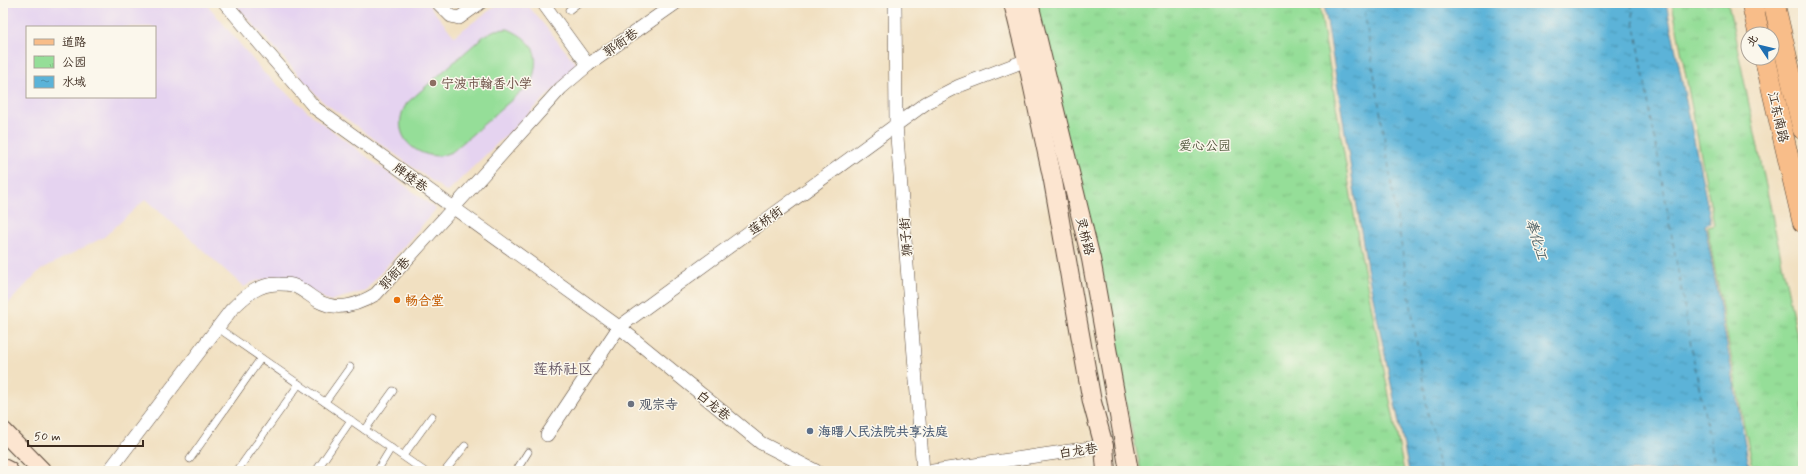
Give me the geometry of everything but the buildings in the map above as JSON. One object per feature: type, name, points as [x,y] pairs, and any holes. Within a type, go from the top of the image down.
[{"type":"main road","name":"灵桥路","points":[[1013,3],[1053,181],[1092,402],[1104,446],[1106,471]]},
{"type":"main road","name":"灵桥路","points":[[1029,3],[1091,259],[1129,471]]},
{"type":"main road","points":[[1752,3],[1757,26]]},
{"type":"main road","name":"江东南路","points":[[1774,3],[1803,129]]},
{"type":"main road","name":"江东南路","points":[[1767,66],[1803,222]]},
{"type":"main road","points":[[3,431],[42,471]]},
{"type":"main road","points":[[3,468],[10,471]]},
{"type":"street","name":"牌楼巷","points":[[224,3],[315,108],[619,327]]},
{"type":"street","points":[[438,3],[451,16],[459,18],[480,3]]},
{"type":"street","points":[[543,3],[588,65]]},
{"type":"street","name":"郭衙巷","points":[[109,471],[218,328],[246,295],[266,284],[292,285],[320,302],[330,306],[345,307],[366,300],[376,294],[452,207],[561,88],[588,65],[676,3]]},
{"type":"street","name":"狮子街","points":[[895,3],[896,124],[923,471]]},
{"type":"street","name":"莲桥街","points":[[548,435],[619,327],[926,103],[959,86],[1027,60]]},
{"type":"street","name":"白龙巷","points":[[619,327],[761,443],[816,471]]},
{"type":"street","name":"白龙巷","points":[[933,471],[1104,446]]},
{"type":"lane","points":[[568,10],[578,3]]},
{"type":"lane","points":[[218,328],[424,471]]},
{"type":"lane","points":[[190,459],[261,358]]},
{"type":"lane","points":[[325,402],[350,367]]},
{"type":"lane","points":[[238,471],[299,384]]},
{"type":"lane","points":[[365,430],[393,391]]},
{"type":"lane","points":[[402,456],[432,416]]},
{"type":"lane","points":[[316,471],[351,420]]},
{"type":"lane","points":[[445,471],[464,446]]},
{"type":"lane","points":[[377,471],[392,448]]},
{"type":"lane","points":[[516,471],[528,452]]},
{"type":"shaded area","points":[[3,3],[206,3],[264,73],[314,117],[436,209],[365,291],[329,301],[290,280],[275,276],[253,282],[244,287],[146,199],[104,237],[40,270],[3,309]]},
{"type":"shaded area","name":"宁波市翰香小学","points":[[234,3],[427,3],[454,36],[500,3],[526,3],[578,66],[447,192],[322,101]]},
{"type":"green space","name":"爱心公园","points":[[1034,3],[1319,3],[1359,244],[1404,471],[1141,471]]},
{"type":"green space","points":[[1672,3],[1728,3],[1803,364],[1803,471],[1754,471],[1743,421],[1707,227],[1714,225]]},
{"type":"green space","points":[[508,29],[530,44],[533,50],[535,64],[531,83],[452,152],[440,156],[427,155],[411,146],[401,131],[400,122],[402,113],[407,103],[485,35],[495,30]]},
{"type":"water","name":"奉化江","points":[[1324,3],[1666,3],[1711,223],[1705,225],[1750,471],[1409,471],[1367,268]]},
{"type":"ferry route","points":[[1363,3],[1430,426],[1440,471]]},
{"type":"ferry route","points":[[1631,3],[1692,351],[1716,471]]},
{"type":"place","name":"宁波市翰香小学","points":[[433,83]]},
{"type":"place","name":"畅合堂","points":[[397,300]]},
{"type":"place","name":"观宗寺","points":[[631,404]]},
{"type":"place","name":"海曙人民法院共享法庭","points":[[810,431]]},
{"type":"district","name":"莲桥社区","points":[[563,369]]}]
